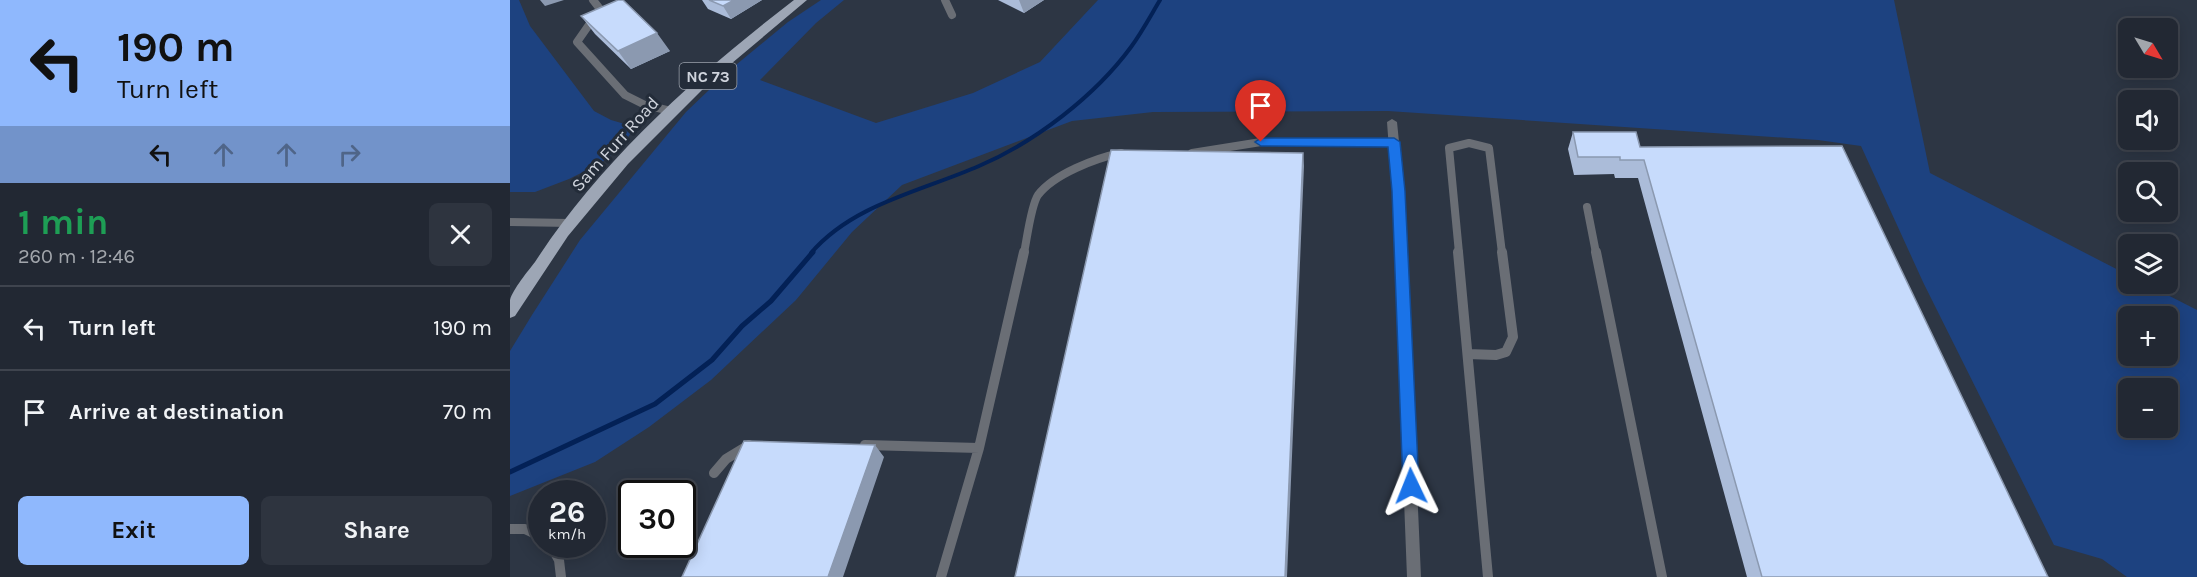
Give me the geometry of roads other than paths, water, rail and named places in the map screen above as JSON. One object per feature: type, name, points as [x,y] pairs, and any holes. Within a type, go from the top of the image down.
[{"type":"main road","name":"Sam Furr Road","points":[[510,312],[570,223],[671,111],[733,54],[801,0]]},
{"type":"street","points":[[1392,122],[1398,191],[1414,577]]},
{"type":"street","points":[[510,222],[570,223]]},
{"type":"lane","points":[[593,0],[600,9],[577,42],[625,95],[645,105],[671,111]]},
{"type":"lane","points":[[945,0],[952,15]]},
{"type":"lane","points":[[1187,153],[1261,142],[1394,142]]},
{"type":"lane","points":[[1468,354],[1496,355],[1506,352],[1513,337],[1489,148],[1484,144],[1457,144],[1449,148],[1488,577]]},
{"type":"lane","points":[[941,577],[979,448],[1036,196],[1046,185],[1061,176],[1112,154],[1134,153]]},
{"type":"lane","points":[[1587,207],[1662,577]]},
{"type":"lane","points":[[714,473],[726,459],[745,446],[764,442]]},
{"type":"lane","points":[[859,445],[979,448]]},
{"type":"lane","points":[[510,529],[528,530]]},
{"type":"lane","points":[[558,558],[562,570],[561,577]]},
{"type":"waterway","points":[[811,253],[847,222],[889,200],[979,166],[1042,131],[1100,83],[1135,41],[1160,0]]},
{"type":"waterway","points":[[510,472],[655,404],[712,360],[742,326],[771,301],[813,252]]}]
